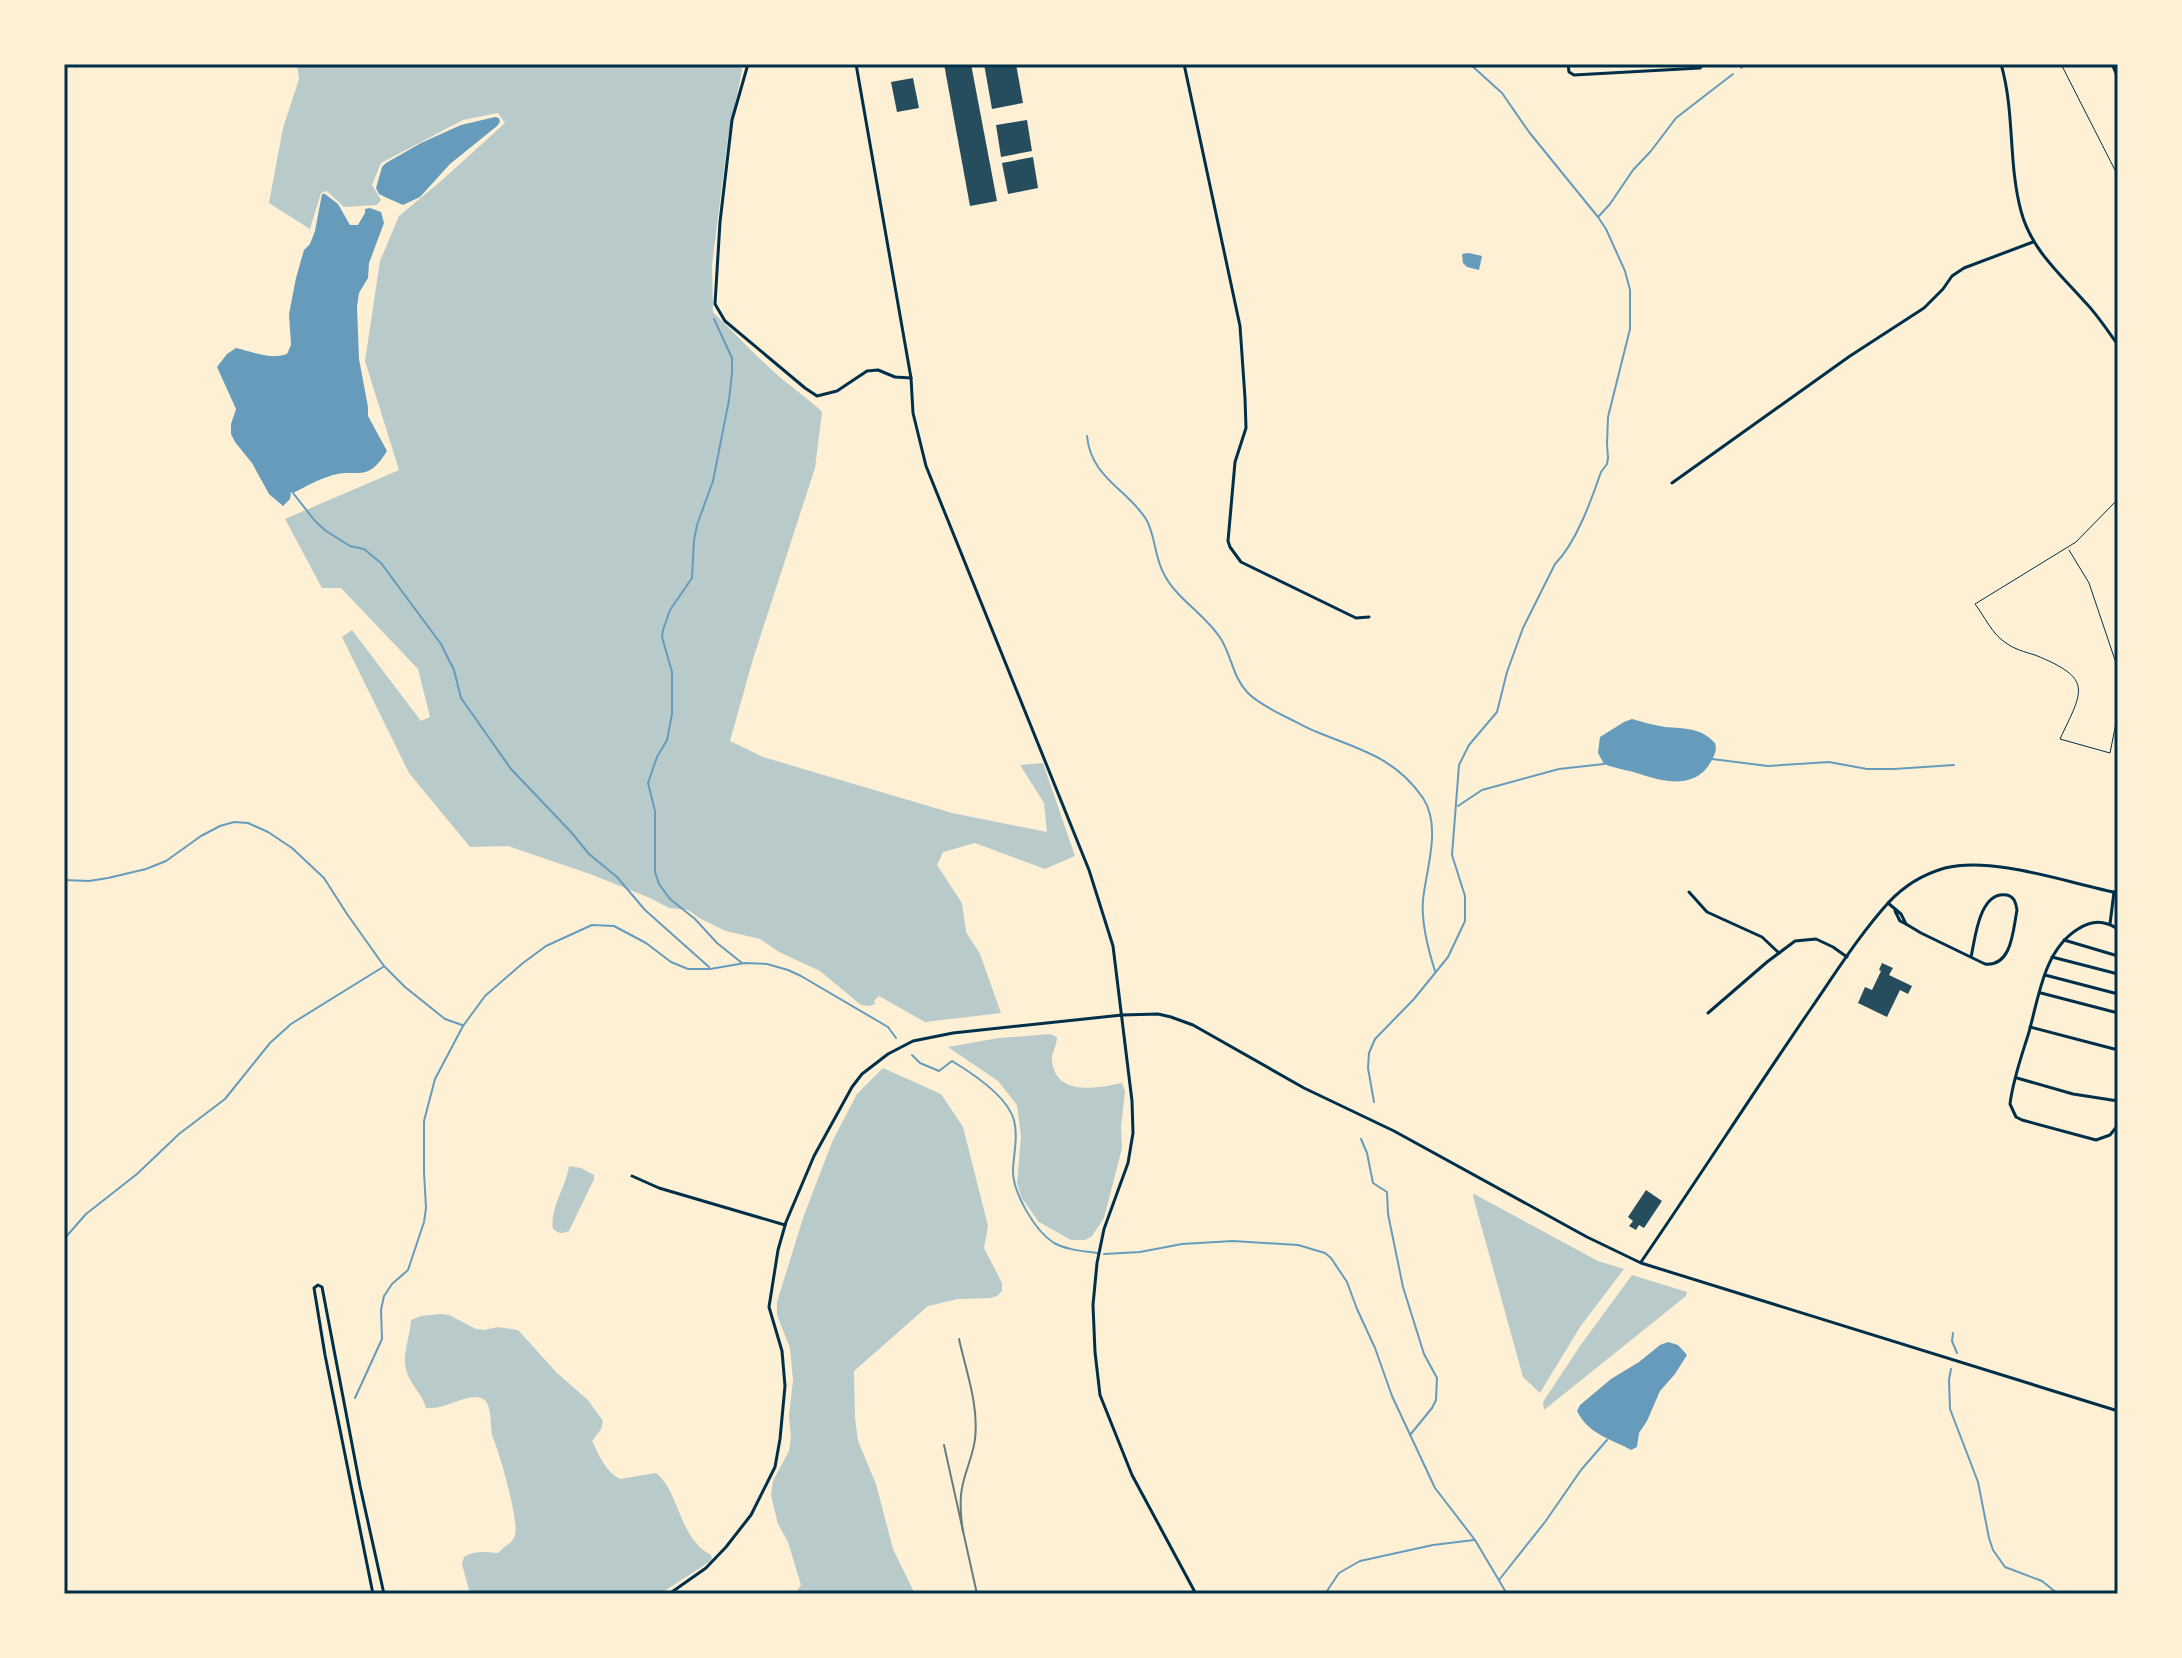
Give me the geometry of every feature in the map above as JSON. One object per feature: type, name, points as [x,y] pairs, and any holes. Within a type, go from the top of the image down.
[{"type":"street","points":[[748,64],[732,120],[720,222],[715,304],[725,321],[817,396],[837,391],[867,371],[878,370],[895,377],[911,378]]},
{"type":"street","points":[[856,64],[911,378],[913,413],[926,466],[1098,894],[1113,946],[1132,1101],[1133,1133],[1128,1163],[1104,1229],[1097,1263],[1093,1305],[1100,1395],[1132,1475],[1196,1594]]},
{"type":"street","points":[[1184,64],[1240,326],[1246,428],[1235,462],[1230,547],[1241,562],[1356,618],[1369,617]]},
{"type":"street","points":[[1568,64],[1569,72],[1574,75],[1700,68],[1703,64]]},
{"type":"street","points":[[2001,64],[2011,158],[2021,212],[2033,242],[2086,302],[2118,345]]},
{"type":"street","points":[[2112,64],[2118,78]]},
{"type":"street","points":[[1672,483],[1850,356],[1924,308],[1952,276],[1964,268],[2033,242]]},
{"type":"street","points":[[1641,1263],[1847,957],[1888,903],[1904,888],[1944,868],[1975,864],[1997,866],[2116,892],[2110,924]]},
{"type":"street","points":[[1689,892],[1707,912],[1762,937],[1779,953]]},
{"type":"street","points":[[1888,903],[1900,921],[1921,933],[1971,957],[1990,965],[1998,963],[2008,951],[2017,910],[2012,897],[2008,895],[1994,899],[1983,908],[1971,957]]},
{"type":"street","points":[[2118,929],[2110,924],[2089,923],[2064,940],[2052,957],[2010,1104],[2016,1117],[2022,1120],[2096,1140],[2110,1135],[2118,1125]]},
{"type":"street","points":[[1708,1013],[1795,941],[1816,939],[1847,957]]},
{"type":"street","points":[[2064,940],[2118,956]]},
{"type":"street","points":[[2052,957],[2118,974]]},
{"type":"street","points":[[2045,975],[2118,994]]},
{"type":"street","points":[[2040,992],[2118,1013]]},
{"type":"street","points":[[669,1594],[706,1568],[726,1547],[751,1515],[775,1467],[785,1377],[782,1351],[769,1307],[785,1225],[814,1156],[841,1104],[862,1074],[888,1054],[913,1041],[953,1033],[1122,1015],[1158,1014],[1193,1025],[1304,1088],[1394,1131],[1587,1237],[1641,1263],[2118,1411]]},
{"type":"street","points":[[2030,1027],[2118,1050]]},
{"type":"street","points":[[2016,1078],[2083,1096],[2118,1101]]},
{"type":"street","points":[[632,1176],[659,1188],[785,1225]]},
{"type":"street","points":[[373,1594],[325,1355],[314,1288],[318,1285],[322,1287],[384,1594]]},
{"type":"street","points":[[325,1355],[335,1353]]},
{"type":"street","points":[[338,1421],[348,1419]]},
{"type":"street","points":[[351,1487],[360,1486]]},
{"type":"lane","points":[[2118,499],[2068,548],[1975,604],[2006,644],[2052,663],[2076,681],[2080,688],[2079,697],[2060,739],[2110,753],[2118,713]]},
{"type":"lane","points":[[2068,548],[2089,583],[2118,669]]},
{"type":"path","points":[[2061,64],[2118,176]]},
{"type":"shaded area","points":[[297,64],[741,64],[728,137],[712,265],[713,312],[773,371],[822,412],[815,468],[753,659],[730,741],[763,757],[952,813],[1047,832],[1044,803],[1020,765],[1043,763],[1075,856],[1045,869],[975,843],[943,852],[937,865],[962,903],[966,932],[980,954],[1001,1013],[925,1022],[879,996],[875,1004],[861,1005],[820,971],[779,952],[760,939],[726,931],[688,910],[669,908],[590,874],[508,846],[470,847],[409,773],[342,637],[352,630],[421,721],[430,717],[418,669],[341,588],[322,588],[285,519],[399,470],[365,361],[380,261],[399,216],[505,123],[498,113],[463,120],[381,163],[372,185],[381,200],[377,205],[344,207],[327,191],[321,193],[310,229],[269,203],[283,128],[299,79]]},
{"type":"shaded area","points":[[1050,1034],[1057,1037],[1052,1061],[1061,1080],[1070,1085],[1090,1088],[1122,1083],[1125,1091],[1122,1148],[1104,1218],[1092,1236],[1085,1240],[1071,1240],[1039,1222],[1021,1197],[1017,1183],[1021,1136],[1017,1105],[998,1081],[948,1047],[999,1038]]},
{"type":"shaded area","points":[[883,1068],[941,1094],[963,1127],[988,1226],[984,1248],[1002,1283],[1002,1291],[990,1298],[958,1299],[928,1306],[854,1371],[858,1441],[876,1484],[893,1549],[915,1594],[795,1594],[801,1585],[788,1542],[778,1524],[771,1495],[773,1481],[789,1451],[793,1380],[790,1348],[777,1315],[777,1302],[804,1215],[833,1140],[857,1094]]},
{"type":"shaded area","points":[[569,1166],[581,1168],[594,1175],[594,1179],[569,1231],[561,1233],[553,1229],[553,1221]]},
{"type":"shaded area","points":[[1474,1194],[1598,1261],[1624,1269],[1580,1327],[1540,1393],[1523,1377]]},
{"type":"shaded area","points":[[1632,1275],[1687,1292],[1686,1296],[1544,1410],[1543,1402]]},
{"type":"shaded area","points":[[441,1314],[476,1329],[498,1327],[518,1330],[557,1373],[588,1400],[603,1421],[592,1441],[606,1467],[620,1479],[656,1473],[664,1481],[692,1538],[712,1559],[660,1594],[470,1594],[462,1564],[464,1557],[476,1552],[498,1553],[515,1535],[514,1516],[485,1400],[475,1397],[426,1408],[407,1373],[405,1353],[411,1320]]},
{"type":"water","points":[[495,117],[500,122],[497,126],[450,164],[420,197],[403,205],[379,194],[376,188],[386,163],[461,125]]},
{"type":"water","points":[[322,194],[338,204],[350,225],[358,225],[365,209],[370,208],[381,212],[384,223],[357,307],[359,359],[368,416],[387,451],[367,471],[340,474],[291,492],[290,499],[283,506],[269,494],[231,434],[236,409],[217,367],[236,348],[268,356],[287,354],[291,345],[289,314],[296,278],[304,250],[315,231]]},
{"type":"water","points":[[1462,254],[1482,256],[1479,270],[1463,263]]},
{"type":"water","points":[[1632,719],[1704,734],[1715,743],[1712,760],[1698,776],[1680,781],[1660,780],[1604,764],[1598,753],[1600,737]]},
{"type":"water","points":[[1668,1342],[1678,1345],[1687,1355],[1660,1391],[1639,1433],[1637,1447],[1631,1450],[1587,1425],[1577,1411],[1580,1405],[1611,1379]]},
{"type":"building","points":[[944,64],[971,64],[997,201],[970,206]]},
{"type":"building","points":[[984,64],[1016,64],[1023,103],[992,109]]},
{"type":"building","points":[[913,78],[919,108],[897,112],[891,82]]},
{"type":"building","points":[[1027,120],[1032,151],[1001,157],[996,125]]},
{"type":"building","points":[[1033,157],[1038,188],[1008,194],[1002,163]]},
{"type":"building","points":[[1882,963],[1893,968],[1889,975],[1912,986],[1908,994],[1900,990],[1887,1017],[1858,1003],[1865,987],[1872,990]]},
{"type":"building","points":[[1646,1190],[1662,1201],[1644,1228],[1639,1225],[1636,1230],[1629,1226],[1633,1221],[1628,1217]]},
{"type":"waterway","points":[[1374,1102],[1368,1068],[1369,1053],[1375,1039],[1414,999],[1448,957],[1465,921],[1465,896],[1452,855],[1459,765],[1469,745],[1497,712],[1523,628],[1555,564],[1576,533],[1607,464],[1608,417],[1630,329],[1630,290],[1606,229],[1502,93],[1471,65],[1465,64]]},
{"type":"waterway","points":[[1741,68],[1747,64]]},
{"type":"waterway","points":[[1599,216],[1676,118],[1733,74]]},
{"type":"waterway","points":[[714,319],[732,358],[729,400],[713,481],[697,525],[692,578],[670,610],[663,630],[662,637],[672,672],[672,714],[667,740],[648,783],[655,811],[655,872],[659,884],[670,899],[742,963]]},
{"type":"waterway","points":[[1087,436],[1090,450],[1102,473],[1146,519],[1165,576],[1221,639],[1239,681],[1248,693],[1265,706],[1305,726],[1376,756],[1401,773],[1423,798],[1429,809],[1432,835],[1423,918],[1435,971]]},
{"type":"waterway","points":[[293,493],[326,531],[350,546],[364,549],[381,563],[441,644],[454,670],[461,698],[511,769],[589,854],[617,877],[645,910],[709,967]]},
{"type":"waterway","points":[[1712,759],[1768,766],[1829,762],[1867,769],[1954,765]]},
{"type":"waterway","points":[[1458,806],[1482,790],[1559,769],[1604,764]]},
{"type":"waterway","points":[[64,880],[89,881],[146,869],[166,861],[220,826],[234,822],[248,823],[292,848],[324,878],[384,966],[445,1019],[462,1025]]},
{"type":"waterway","points":[[355,1398],[382,1339],[384,1296],[408,1270],[424,1222],[424,1121],[435,1079],[463,1026],[485,996],[546,946],[592,925],[614,926],[646,943],[671,962],[688,969],[767,964],[801,976],[888,1027],[896,1038]]},
{"type":"waterway","points":[[64,1239],[86,1214],[225,1099],[270,1043],[291,1024],[383,967]]},
{"type":"waterway","points":[[912,1055],[920,1063],[939,1071],[952,1061],[997,1094],[1014,1120],[1014,1178],[1016,1189],[1032,1220],[1054,1243],[1097,1253]]},
{"type":"waterway","points":[[1361,1139],[1373,1183],[1387,1192],[1388,1214],[1403,1287],[1424,1354],[1437,1378],[1436,1400],[1410,1435]]},
{"type":"waterway","points":[[1104,1254],[1233,1241],[1298,1245],[1325,1253],[1331,1258],[1347,1282],[1392,1396],[1435,1488],[1475,1540],[1507,1594]]},
{"type":"waterway","points":[[1953,1333],[1952,1341],[1957,1353]]},
{"type":"waterway","points":[[1951,1369],[1950,1409],[1978,1482],[1993,1550],[2005,1567],[2042,1581],[2058,1594]]},
{"type":"waterway","points":[[1499,1580],[1607,1440]]},
{"type":"waterway","points":[[1325,1594],[1339,1573],[1360,1561],[1433,1545],[1474,1540]]},
{"type":"railway","points":[[959,1339],[976,1426],[961,1493],[963,1532]]},
{"type":"railway","points":[[944,1445],[977,1594]]}]
